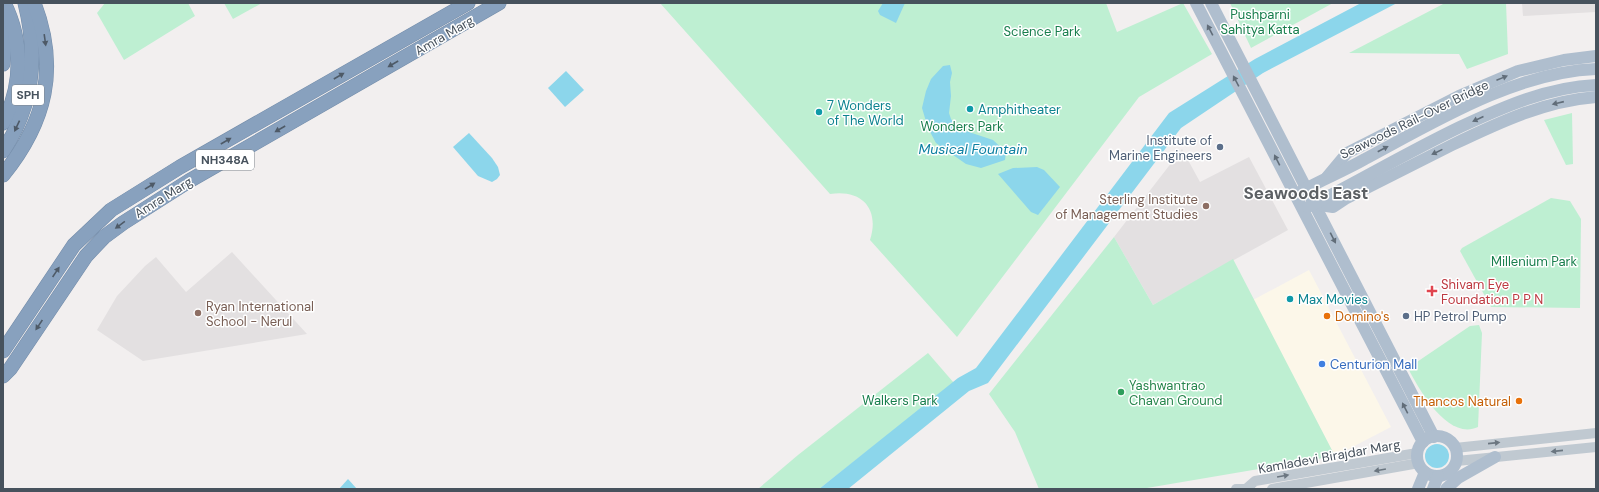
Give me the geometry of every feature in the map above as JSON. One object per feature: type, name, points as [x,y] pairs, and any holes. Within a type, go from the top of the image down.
[{"type":"highway","name":"SPH","points":[[3,151],[18,126],[28,96],[32,65],[23,34],[4,3]]},
{"type":"highway","name":"SPH","points":[[3,124],[10,107],[17,79],[23,34],[25,3]]},
{"type":"highway","points":[[3,175],[17,157],[31,132],[41,105],[46,83],[47,66],[44,32],[34,3]]},
{"type":"highway","name":"Amra Marg","points":[[3,351],[74,245],[111,210],[180,167],[468,3]]},
{"type":"highway","name":"Amra Marg","points":[[3,376],[10,369],[86,256],[104,237],[123,222],[189,180],[499,3]]},
{"type":"highway","points":[[3,20],[5,36],[3,64]]},
{"type":"main road","points":[[1196,3],[1303,210],[1421,458],[1438,476]]},
{"type":"main road","points":[[1211,3],[1434,437]]},
{"type":"main road","points":[[1325,179],[1346,153],[1459,96],[1518,71],[1568,59],[1596,56]]},
{"type":"main road","name":"Seawoods Rail-Over Bridge","points":[[1295,195],[1458,111],[1522,84],[1566,73],[1596,69]]},
{"type":"main road","points":[[1303,210],[1423,145],[1490,113],[1527,98],[1569,88],[1596,85]]},
{"type":"main road","points":[[1314,204],[1333,207],[1351,196],[1428,157],[1495,125],[1531,110],[1571,100],[1596,97]]},
{"type":"main road","points":[[1434,437],[1449,440],[1455,448],[1457,460],[1450,472],[1438,476]]},
{"type":"main road","points":[[1418,489],[1421,458],[1434,437]]},
{"type":"main road","points":[[1446,489],[1458,478],[1495,457]]},
{"type":"main road","points":[[1433,489],[1438,476]]},
{"type":"street","points":[[1455,448],[1596,433]]},
{"type":"street","points":[[1457,460],[1596,447]]},
{"type":"street","name":"Kamladevi Birajdar Marg","points":[[1236,489],[1249,489],[1255,481],[1421,458]]},
{"type":"street","name":"Kamladevi Birajdar Marg","points":[[1272,489],[1421,458]]},
{"type":"shaded area","points":[[1522,3],[1596,3],[1596,12],[1523,16]]},
{"type":"shaded area","name":"Sterling Institute of Management Studies","points":[[1182,149],[1200,182],[1249,157],[1288,230],[1153,305],[1114,237]]},
{"type":"shaded area","name":"Ryan International School - Nerul","points":[[232,252],[307,334],[143,361],[97,330],[117,296],[145,266],[156,257],[186,292]]},
{"type":"shaded area","name":"Centurion Mall","points":[[1309,270],[1391,427],[1335,456],[1253,300]]},
{"type":"green space","points":[[105,3],[188,3],[195,16],[124,60],[97,13]]},
{"type":"green space","points":[[224,3],[262,3],[233,19]]},
{"type":"green space","name":"Wonders Park","points":[[660,3],[1106,3],[1117,32],[1183,3],[1212,54],[1139,97],[957,337],[870,240],[872,219],[866,204],[859,198],[851,195],[841,193],[830,194]]},
{"type":"green space","name":"Pushparni Sahitya Katta","points":[[1230,3],[1333,3],[1251,48]]},
{"type":"green space","points":[[1445,3],[1506,3],[1508,54],[1467,69],[1459,54],[1349,53]]},
{"type":"green space","points":[[1572,113],[1573,164],[1566,165],[1544,120]]},
{"type":"green space","name":"Millenium Park","points":[[1551,198],[1570,201],[1581,219],[1580,308],[1491,307],[1460,251],[1462,248]]},
{"type":"green space","points":[[1114,237],[1153,305],[1233,259],[1335,456],[1141,489],[1039,489],[1015,432],[989,394]]},
{"type":"green space","points":[[1479,325],[1482,333],[1478,427],[1467,429],[1456,427],[1436,411],[1419,388],[1408,368],[1470,326]]},
{"type":"green space","name":"Walkers Park","points":[[928,353],[954,383],[819,489],[758,489],[798,455]]},
{"type":"water","points":[[883,3],[905,3],[896,23],[880,15],[878,11]]},
{"type":"water","points":[[1361,3],[1397,3],[1263,73],[1181,128],[988,383],[969,391],[848,489],[819,489],[958,378],[976,368],[1169,113],[1255,59]]},
{"type":"water","name":"Musical Fountain","points":[[950,65],[952,73],[950,82],[951,96],[949,113],[951,119],[956,126],[963,130],[993,140],[1006,152],[1005,160],[981,168],[966,164],[936,143],[928,128],[922,108],[926,91],[931,79],[943,66]]},
{"type":"water","points":[[566,71],[584,90],[565,107],[548,88]]},
{"type":"water","points":[[469,133],[492,158],[498,167],[500,175],[492,182],[478,176],[453,147]]},
{"type":"water","points":[[1037,167],[1044,170],[1060,187],[1038,215],[1031,212],[998,174],[1013,168]]},
{"type":"water","points":[[1437,444],[1446,447],[1449,456],[1446,465],[1437,468],[1428,465],[1425,456],[1428,447]]},
{"type":"water","points":[[348,479],[357,489],[339,489]]},
{"type":"place","name":"Amphitheater","points":[[970,109]]},
{"type":"place","name":"7 Wonders of The World","points":[[819,112]]},
{"type":"place","name":"Institute of Marine Engineers","points":[[1220,147]]},
{"type":"place","name":"Sterling Institute of Management Studies","points":[[1206,206]]},
{"type":"place","name":"Shivam Eye Foundation P P N","points":[[1432,291]]},
{"type":"place","name":"Max Movies","points":[[1290,299]]},
{"type":"place","name":"Ryan International School - Nerul","points":[[198,313]]},
{"type":"place","name":"Domino's","points":[[1327,316]]},
{"type":"place","name":"HP Petrol Pump","points":[[1406,316]]},
{"type":"place","name":"Centurion Mall","points":[[1322,364]]},
{"type":"place","name":"Yashwantrao Chavan Ground","points":[[1121,392]]},
{"type":"place","name":"Thancos Natural","points":[[1519,401]]},
{"type":"district","name":"Seawoods East","points":[[1306,193]]},
{"type":"park label","name":"Science Park","points":[[1042,31]]}]
